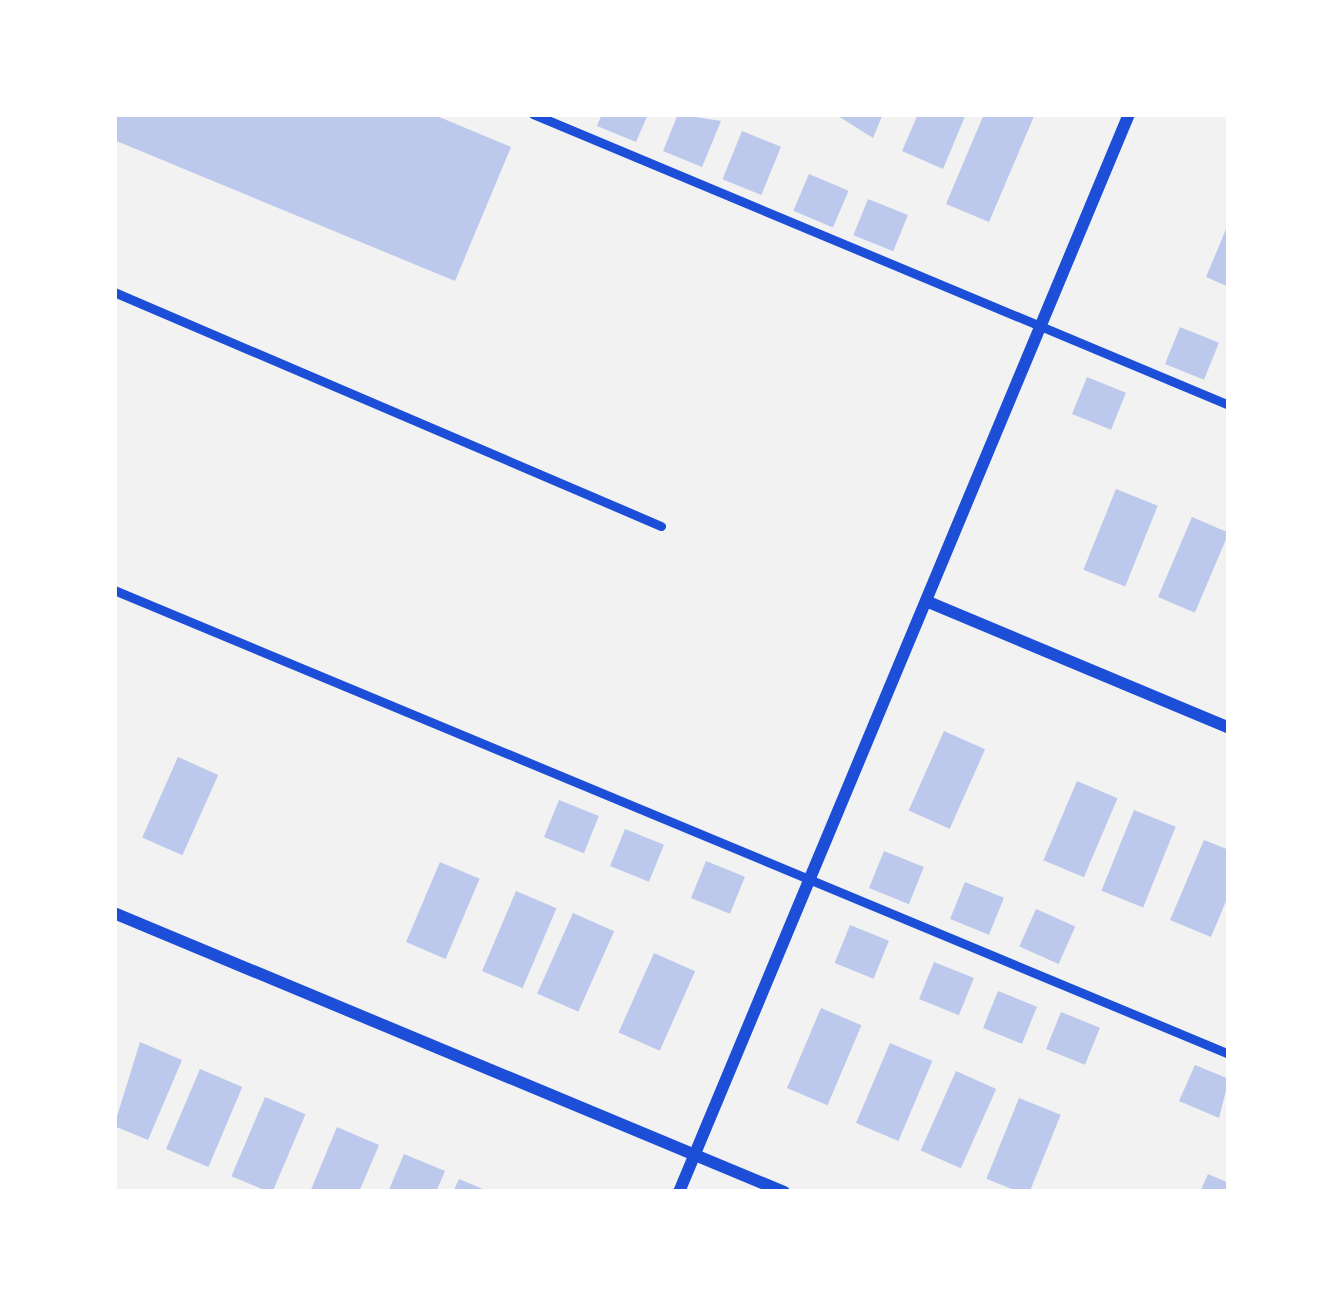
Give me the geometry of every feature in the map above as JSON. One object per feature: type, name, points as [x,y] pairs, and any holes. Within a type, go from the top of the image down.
[{"type":"street","points":[[679,1192],[1129,114]]},
{"type":"street","points":[[926,601],[1229,728]]},
{"type":"street","points":[[114,913],[784,1192]]},
{"type":"lane","points":[[533,114],[1229,405]]},
{"type":"lane","points":[[114,292],[661,526]]},
{"type":"lane","points":[[114,590],[1229,1054]]},
{"type":"building","points":[[114,114],[432,114],[511,147],[455,281],[114,140]]},
{"type":"building","points":[[602,114],[648,114],[636,142],[597,126]]},
{"type":"building","points":[[678,114],[721,121],[702,167],[663,151]]},
{"type":"building","points":[[835,114],[883,114],[873,138]]},
{"type":"building","points":[[918,114],[966,114],[943,169],[902,151]]},
{"type":"building","points":[[984,114],[1035,114],[989,222],[946,204]]},
{"type":"building","points":[[742,131],[781,147],[761,195],[723,179]]},
{"type":"building","points":[[809,174],[849,191],[833,228],[793,211]]},
{"type":"building","points":[[868,199],[908,215],[893,251],[853,235]]},
{"type":"building","points":[[1229,222],[1229,287],[1206,277]]},
{"type":"building","points":[[1180,327],[1219,343],[1204,380],[1165,364]]},
{"type":"building","points":[[1087,377],[1126,393],[1111,430],[1072,414]]},
{"type":"building","points":[[1116,489],[1158,506],[1125,587],[1083,570]]},
{"type":"building","points":[[1192,517],[1229,533],[1195,613],[1158,597]]},
{"type":"building","points":[[944,731],[985,749],[950,829],[909,810]]},
{"type":"building","points":[[178,757],[218,775],[182,855],[142,837]]},
{"type":"building","points":[[1077,781],[1118,798],[1084,877],[1043,860]]},
{"type":"building","points":[[559,800],[599,816],[584,853],[544,837]]},
{"type":"building","points":[[1134,810],[1176,827],[1143,908],[1101,891]]},
{"type":"building","points":[[625,829],[664,845],[649,882],[610,866]]},
{"type":"building","points":[[1204,840],[1229,850],[1229,894],[1211,937],[1170,920]]},
{"type":"building","points":[[884,851],[924,867],[909,904],[869,888]]},
{"type":"building","points":[[706,861],[745,877],[730,914],[691,898]]},
{"type":"building","points":[[440,862],[480,879],[446,959],[406,942]]},
{"type":"building","points":[[965,882],[1004,898],[989,935],[950,919]]},
{"type":"building","points":[[516,891],[557,908],[523,988],[482,971]]},
{"type":"building","points":[[1036,909],[1075,926],[1059,964],[1019,946]]},
{"type":"building","points":[[573,913],[614,931],[578,1012],[537,993]]},
{"type":"building","points":[[850,925],[889,941],[874,979],[835,963]]},
{"type":"building","points":[[654,953],[695,971],[660,1051],[619,1032]]},
{"type":"building","points":[[934,962],[974,978],[959,1015],[919,999]]},
{"type":"building","points":[[998,991],[1037,1007],[1022,1044],[983,1028]]},
{"type":"building","points":[[821,1008],[862,1025],[828,1105],[787,1088]]},
{"type":"building","points":[[1061,1012],[1100,1028],[1085,1065],[1046,1049]]},
{"type":"building","points":[[140,1042],[182,1060],[148,1140],[114,1126]]},
{"type":"building","points":[[890,1043],[932,1061],[898,1141],[856,1123]]},
{"type":"building","points":[[1195,1065],[1229,1079],[1219,1118],[1179,1101]]},
{"type":"building","points":[[200,1069],[242,1087],[208,1167],[166,1149]]},
{"type":"building","points":[[956,1071],[996,1089],[961,1168],[921,1150]]},
{"type":"building","points":[[265,1097],[306,1114],[272,1192],[231,1176]]},
{"type":"building","points":[[1019,1098],[1061,1115],[1030,1192],[986,1179]]},
{"type":"building","points":[[337,1127],[379,1145],[359,1192],[310,1192]]},
{"type":"building","points":[[404,1154],[445,1171],[436,1192],[388,1192]]},
{"type":"building","points":[[1208,1174],[1229,1183],[1229,1192],[1200,1192]]},
{"type":"building","points":[[459,1179],[490,1192],[453,1192]]}]
